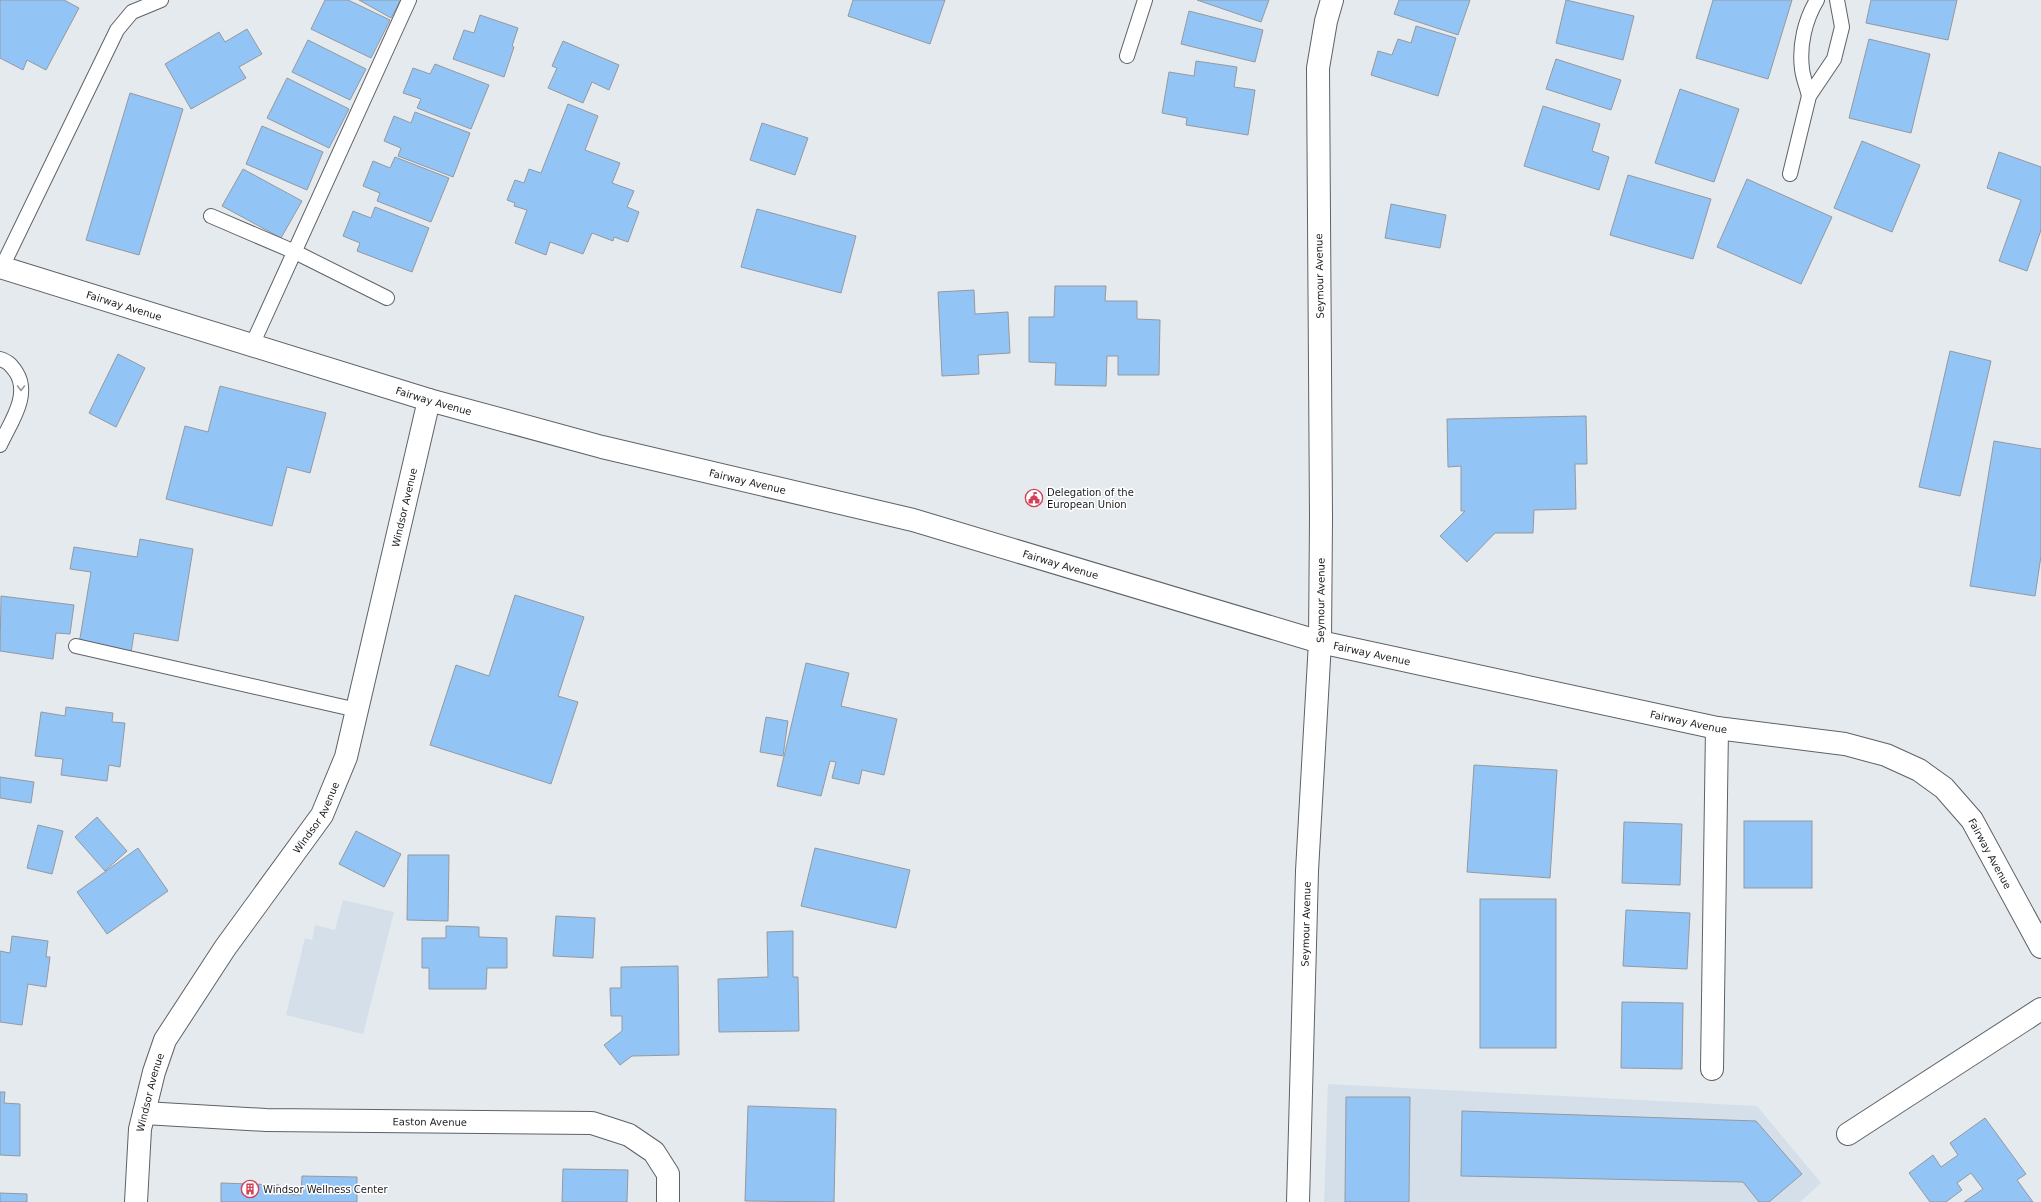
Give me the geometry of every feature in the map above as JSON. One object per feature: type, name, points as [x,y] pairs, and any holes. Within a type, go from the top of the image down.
[{"type":"street","name":"Seymour Avenue","points":[[1298,1202],[1307,871],[1320,642],[1321,518],[1318,68],[1326,21],[1332,0]]},
{"type":"street","name":"Fairway Avenue","points":[[1,267],[429,400],[602,447],[913,520],[1320,642],[1717,728],[1845,744],[1886,755],[1919,770],[1944,788],[1972,820],[2041,947]]},
{"type":"street","name":"Windsor Avenue","points":[[136,1202],[140,1129],[154,1072],[165,1040],[226,948],[322,815],[346,757],[429,400]]},
{"type":"street","points":[[1712,1069],[1717,728]]},
{"type":"street","points":[[1848,1134],[2041,1009]]},
{"type":"street","name":"Easton Avenue","points":[[144,1113],[266,1120],[592,1123],[629,1135],[654,1152],[668,1174],[668,1202]]},
{"type":"lane","points":[[1,267],[117,30],[132,12],[161,0]]},
{"type":"lane","points":[[252,345],[409,0]]},
{"type":"lane","points":[[1127,56],[1145,0]]},
{"type":"lane","points":[[1810,96],[1802,70],[1802,44],[1808,15],[1817,0]]},
{"type":"lane","points":[[1790,174],[1810,96],[1834,59],[1842,27],[1837,0]]},
{"type":"lane","points":[[212,216],[295,252],[387,298]]},
{"type":"lane","points":[[0,359],[9,362],[21,380],[21,400],[0,444]]},
{"type":"lane","points":[[76,646],[357,710]]},
{"type":"shaded area","points":[[343,900],[394,912],[363,1034],[286,1015],[305,938],[312,940],[315,925],[335,930]]},
{"type":"shaded area","points":[[1328,1084],[1757,1106],[1821,1183],[1800,1202],[1324,1202]]},
{"type":"building","points":[[0,0],[64,0],[79,8],[46,70],[27,60],[23,70],[0,58]]},
{"type":"building","points":[[325,0],[348,0],[390,20],[371,58],[311,29]]},
{"type":"building","points":[[359,0],[401,0],[391,18]]},
{"type":"building","points":[[853,0],[945,0],[930,44],[848,16]]},
{"type":"building","points":[[1197,0],[1269,0],[1261,22]]},
{"type":"building","points":[[1399,0],[1470,0],[1458,35],[1394,14]]},
{"type":"building","points":[[1566,0],[1634,16],[1623,60],[1556,43]]},
{"type":"building","points":[[1713,0],[1792,0],[1768,79],[1696,58]]},
{"type":"building","points":[[1871,0],[1957,0],[1948,40],[1866,23]]},
{"type":"building","points":[[1189,11],[1263,30],[1255,62],[1181,44]]},
{"type":"building","points":[[480,15],[518,28],[512,46],[514,47],[504,77],[453,59],[464,30],[474,33]]},
{"type":"building","points":[[1416,26],[1456,38],[1438,96],[1371,75],[1378,51],[1392,55],[1398,39],[1411,43]]},
{"type":"building","points":[[247,29],[262,54],[239,67],[246,78],[191,109],[165,64],[219,32],[225,42]]},
{"type":"building","points":[[1869,39],[1930,54],[1911,133],[1849,118]]},
{"type":"building","points":[[308,40],[366,69],[350,100],[292,72]]},
{"type":"building","points":[[563,41],[619,65],[609,90],[592,82],[583,103],[548,88],[557,68],[552,66]]},
{"type":"building","points":[[1556,59],[1621,80],[1611,110],[1546,89]]},
{"type":"building","points":[[1196,61],[1237,67],[1234,87],[1255,90],[1248,135],[1186,125],[1187,118],[1162,113],[1169,72],[1194,76]]},
{"type":"building","points":[[435,64],[489,85],[471,129],[417,108],[421,99],[403,93],[413,68],[430,74]]},
{"type":"building","points":[[287,78],[349,109],[329,148],[267,118]]},
{"type":"building","points":[[1680,89],[1739,109],[1714,182],[1655,163]]},
{"type":"building","points":[[130,93],[183,109],[139,255],[86,240]]},
{"type":"building","points":[[568,104],[598,116],[585,150],[620,163],[612,183],[634,191],[627,207],[639,212],[628,242],[614,237],[613,241],[592,233],[583,254],[550,242],[546,255],[515,243],[527,210],[514,206],[515,203],[507,200],[515,180],[524,183],[529,169],[541,173]]},
{"type":"building","points":[[1543,106],[1600,124],[1592,151],[1609,157],[1599,190],[1524,166]]},
{"type":"building","points":[[415,112],[470,133],[453,177],[398,156],[401,148],[384,141],[394,116],[411,123]]},
{"type":"building","points":[[762,123],[808,138],[795,175],[750,160]]},
{"type":"building","points":[[262,126],[323,152],[307,190],[246,164]]},
{"type":"building","points":[[1862,141],[1920,165],[1892,232],[1834,208]]},
{"type":"building","points":[[1999,152],[2041,167],[2041,230],[2027,271],[1999,261],[2021,200],[1987,188]]},
{"type":"building","points":[[395,157],[449,178],[431,222],[377,201],[380,193],[363,186],[373,161],[390,168]]},
{"type":"building","points":[[243,169],[302,201],[281,238],[222,206]]},
{"type":"building","points":[[1628,175],[1711,199],[1693,259],[1610,235]]},
{"type":"building","points":[[1747,179],[1832,217],[1801,284],[1717,247]]},
{"type":"building","points":[[1391,204],[1446,215],[1440,248],[1385,238]]},
{"type":"building","points":[[375,207],[429,228],[412,272],[357,251],[360,243],[343,236],[353,211],[371,218]]},
{"type":"building","points":[[757,209],[856,236],[841,293],[741,267]]},
{"type":"building","points":[[1055,286],[1106,286],[1105,301],[1137,301],[1137,319],[1160,320],[1159,375],[1118,375],[1118,356],[1107,356],[1106,386],[1055,385],[1056,363],[1029,362],[1029,317],[1054,317]]},
{"type":"building","points":[[974,290],[975,314],[1008,312],[1010,353],[978,355],[979,374],[942,376],[938,292]]},
{"type":"building","points":[[1950,351],[1991,361],[1960,496],[1919,487]]},
{"type":"building","points":[[118,354],[145,368],[116,427],[89,413]]},
{"type":"building","points":[[220,386],[326,413],[310,473],[287,467],[272,526],[166,499],[185,426],[208,432]]},
{"type":"building","points":[[1586,416],[1587,464],[1575,464],[1576,509],[1534,510],[1533,533],[1495,533],[1467,562],[1440,536],[1465,511],[1461,511],[1461,466],[1448,467],[1447,419]]},
{"type":"building","points":[[1994,441],[2041,449],[2041,556],[2035,596],[1970,586]]},
{"type":"building","points":[[140,539],[193,549],[178,641],[134,633],[131,653],[79,644],[91,572],[70,569],[74,547],[137,557]]},
{"type":"building","points":[[515,595],[584,617],[558,696],[578,702],[551,784],[430,745],[456,665],[489,676]]},
{"type":"building","points":[[1,596],[74,605],[70,634],[56,633],[53,659],[0,651]]},
{"type":"building","points":[[806,663],[849,673],[841,706],[897,719],[884,775],[862,770],[859,784],[832,778],[836,762],[830,761],[821,796],[777,786]]},
{"type":"building","points":[[66,707],[113,713],[112,722],[125,723],[120,767],[109,765],[107,781],[61,775],[63,759],[35,756],[41,712],[65,716]]},
{"type":"building","points":[[766,717],[788,721],[783,756],[760,752]]},
{"type":"building","points":[[1474,765],[1557,770],[1550,878],[1467,872]]},
{"type":"building","points":[[0,777],[34,782],[31,803],[0,798]]},
{"type":"building","points":[[97,817],[127,851],[105,871],[75,837]]},
{"type":"building","points":[[1744,821],[1812,821],[1812,888],[1744,888]]},
{"type":"building","points":[[1624,822],[1682,824],[1680,885],[1622,883]]},
{"type":"building","points":[[38,825],[63,831],[52,874],[27,868]]},
{"type":"building","points":[[356,831],[401,854],[384,887],[339,864]]},
{"type":"building","points":[[138,848],[168,891],[107,934],[77,892]]},
{"type":"building","points":[[815,848],[910,870],[896,928],[801,906]]},
{"type":"building","points":[[408,855],[449,855],[448,921],[407,920]]},
{"type":"building","points":[[1480,899],[1556,899],[1556,1048],[1480,1048]]},
{"type":"building","points":[[1626,910],[1690,913],[1687,969],[1623,966]]},
{"type":"building","points":[[556,916],[595,918],[593,958],[553,956]]},
{"type":"building","points":[[446,926],[479,927],[479,937],[507,938],[507,968],[487,968],[486,989],[429,989],[429,968],[422,968],[422,938],[446,938]]},
{"type":"building","points":[[793,931],[793,977],[798,977],[799,1031],[719,1032],[718,979],[768,977],[767,932]]},
{"type":"building","points":[[12,936],[48,941],[46,957],[50,957],[46,987],[28,984],[22,1025],[0,1022],[0,951],[10,953]]},
{"type":"building","points":[[678,966],[679,1055],[632,1056],[620,1065],[604,1045],[622,1031],[622,1016],[611,1016],[610,988],[621,988],[621,967]]},
{"type":"building","points":[[1622,1002],[1683,1003],[1682,1069],[1621,1068]]},
{"type":"building","points":[[0,1092],[5,1092],[4,1103],[20,1104],[20,1156],[0,1155]]},
{"type":"building","points":[[1346,1097],[1410,1097],[1409,1202],[1345,1202]]},
{"type":"building","points":[[748,1106],[836,1109],[834,1202],[745,1201]]},
{"type":"building","points":[[1462,1111],[1756,1121],[1802,1174],[1769,1202],[1759,1202],[1743,1182],[1461,1176]]},
{"type":"building","points":[[1985,1118],[2026,1174],[2017,1180],[2033,1202],[1964,1202],[1983,1189],[1971,1173],[1957,1183],[1962,1190],[1946,1202],[1930,1202],[1909,1173],[1933,1155],[1941,1167],[1958,1155],[1950,1143]]},
{"type":"building","points":[[563,1169],[628,1170],[627,1202],[562,1202]]},
{"type":"building","name":"Windsor Wellness Center","points":[[302,1176],[357,1177],[357,1202],[221,1202],[221,1183],[279,1185],[279,1194],[301,1195]]},
{"type":"building","points":[[0,1193],[27,1194],[27,1202],[0,1202]]},
{"type":"place","name":"Delegation of the European Union","points":[[1034,498]]},
{"type":"place","name":"Windsor Wellness Center","points":[[250,1189]]}]
